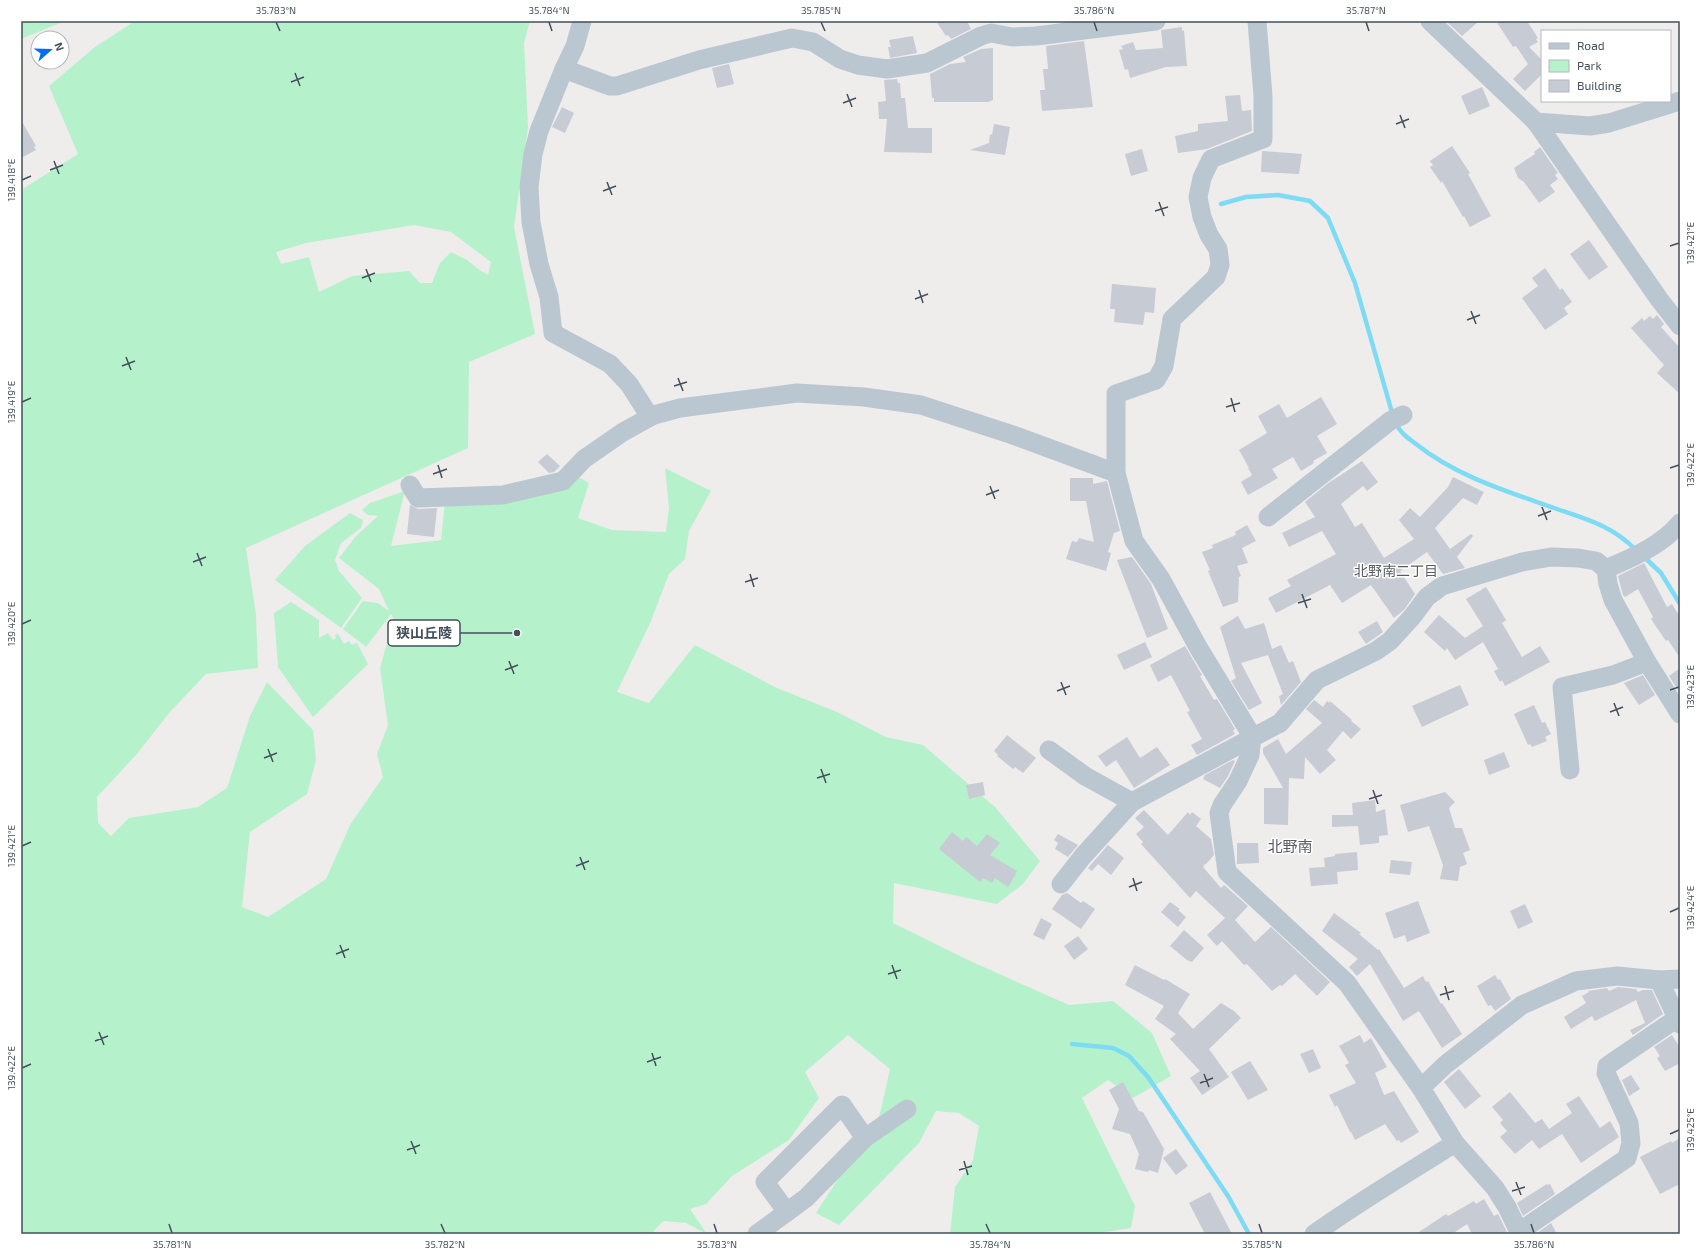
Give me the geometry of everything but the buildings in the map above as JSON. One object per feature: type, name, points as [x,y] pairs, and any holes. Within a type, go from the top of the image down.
[{"type":"street","points":[[582,21],[576,46],[564,69],[539,131],[533,154],[529,186],[531,222],[539,264],[549,297],[553,333],[610,364],[629,384],[650,417]]},
{"type":"street","points":[[564,69],[610,86],[618,86],[699,60],[792,38],[813,42],[840,59],[858,65],[887,69],[927,62],[981,36],[986,27],[1012,37],[1036,36],[1156,21]]},
{"type":"street","points":[[1257,21],[1263,96],[1263,139],[1210,159],[1202,178],[1198,197],[1202,217],[1209,235],[1218,249],[1220,265],[1216,278],[1172,319],[1164,366],[1156,380],[1116,394],[1116,473],[1134,541],[1161,579],[1198,647],[1252,736],[1250,755],[1238,781],[1222,805],[1219,813],[1227,872],[1347,984],[1421,1088],[1455,1143],[1495,1188],[1507,1207],[1520,1233],[1627,1158],[1631,1143],[1629,1123],[1606,1073],[1607,1066],[1678,1021],[1659,980]]},
{"type":"street","points":[[1430,21],[1536,122],[1659,299],[1680,326]]},
{"type":"street","points":[[1536,122],[1590,126],[1609,123],[1680,101]]},
{"type":"street","points":[[410,485],[418,498],[503,495],[563,481],[584,459],[623,432],[650,417],[680,408],[797,393],[864,397],[921,405],[1013,435],[1116,473]]},
{"type":"street","points":[[1268,517],[1397,418]]},
{"type":"street","points":[[1606,570],[1642,552],[1678,529]]},
{"type":"street","points":[[1061,884],[1083,856],[1132,802],[1280,722],[1317,680],[1376,651],[1390,641],[1412,617],[1427,596],[1442,586],[1522,562],[1551,557],[1596,561],[1606,570],[1608,584],[1613,600],[1647,662],[1680,714]]},
{"type":"street","points":[[1570,770],[1562,687],[1613,675],[1647,662]]},
{"type":"street","points":[[1049,750],[1085,776],[1132,802]]},
{"type":"street","points":[[1421,1088],[1445,1065],[1522,1005],[1576,981],[1617,976],[1659,980],[1680,979]]},
{"type":"street","points":[[786,1212],[765,1182],[842,1105],[865,1138]]},
{"type":"street","points":[[757,1234],[806,1198],[865,1138],[907,1109]]},
{"type":"street","points":[[1314,1234],[1346,1211],[1394,1183],[1455,1143]]},
{"type":"green space","points":[[21,21],[65,21],[43,30],[30,30],[30,35],[21,39]]},
{"type":"green space","points":[[135,21],[530,21],[524,43],[528,127],[514,227],[535,334],[469,362],[468,448],[246,548],[256,615],[258,668],[206,674],[169,713],[137,754],[97,797],[98,823],[111,836],[129,818],[198,807],[227,788],[250,716],[267,682],[313,730],[316,760],[307,794],[250,832],[242,907],[268,917],[326,879],[350,825],[383,777],[377,754],[388,725],[380,668],[394,619],[391,614],[366,647],[343,629],[363,601],[378,603],[389,611],[379,589],[339,558],[356,536],[378,516],[368,515],[362,510],[370,503],[405,491],[391,546],[441,540],[445,501],[575,475],[589,483],[578,518],[612,530],[666,532],[669,508],[665,468],[711,491],[689,531],[685,559],[669,574],[651,621],[617,692],[649,703],[695,645],[777,688],[837,712],[886,737],[923,745],[995,807],[1040,861],[1023,884],[997,904],[894,883],[893,923],[968,960],[1069,1005],[1113,1001],[1152,1033],[1171,1076],[1133,1098],[1108,1080],[1082,1098],[1135,1206],[1131,1228],[1092,1234],[950,1234],[955,1187],[973,1160],[979,1126],[959,1113],[936,1111],[919,1143],[839,1225],[816,1213],[880,1114],[890,1069],[848,1035],[805,1072],[819,1098],[789,1140],[732,1176],[706,1204],[690,1209],[707,1234],[686,1223],[663,1221],[651,1234],[21,1234],[21,190],[78,154],[49,86],[68,70],[70,70],[70,68],[95,47]],"holes":[[[414,225],[451,232],[491,262],[488,275],[467,260],[451,252],[440,263],[432,283],[420,283],[409,271],[352,276],[319,292],[309,257],[281,264],[276,252],[306,243]]]},
{"type":"green space","points":[[350,513],[363,520],[361,528],[341,543],[335,560],[339,571],[362,598],[341,628],[275,580],[305,546]]},
{"type":"green space","points":[[291,602],[319,620],[319,638],[328,633],[333,640],[336,638],[335,635],[338,634],[344,644],[349,641],[352,645],[357,643],[368,664],[313,717],[278,667],[274,613]]},
{"type":"waterway","points":[[1221,204],[1246,197],[1278,195],[1310,201],[1328,218],[1355,283],[1393,416]]},
{"type":"waterway","points":[[1396,423],[1407,437],[1431,455],[1465,474],[1500,489],[1598,524],[1617,534],[1636,550]]},
{"type":"waterway","points":[[1643,556],[1661,573],[1680,604]]},
{"type":"waterway","points":[[1072,1044],[1113,1048],[1129,1056],[1148,1077],[1228,1196],[1249,1234]]},
{"type":"place","name":"狭山丘陵","points":[[517,633]]},
{"type":"district","name":"北野南二丁目","points":[[1396,571]]},
{"type":"district","name":"北野南","points":[[1290,847]]}]
